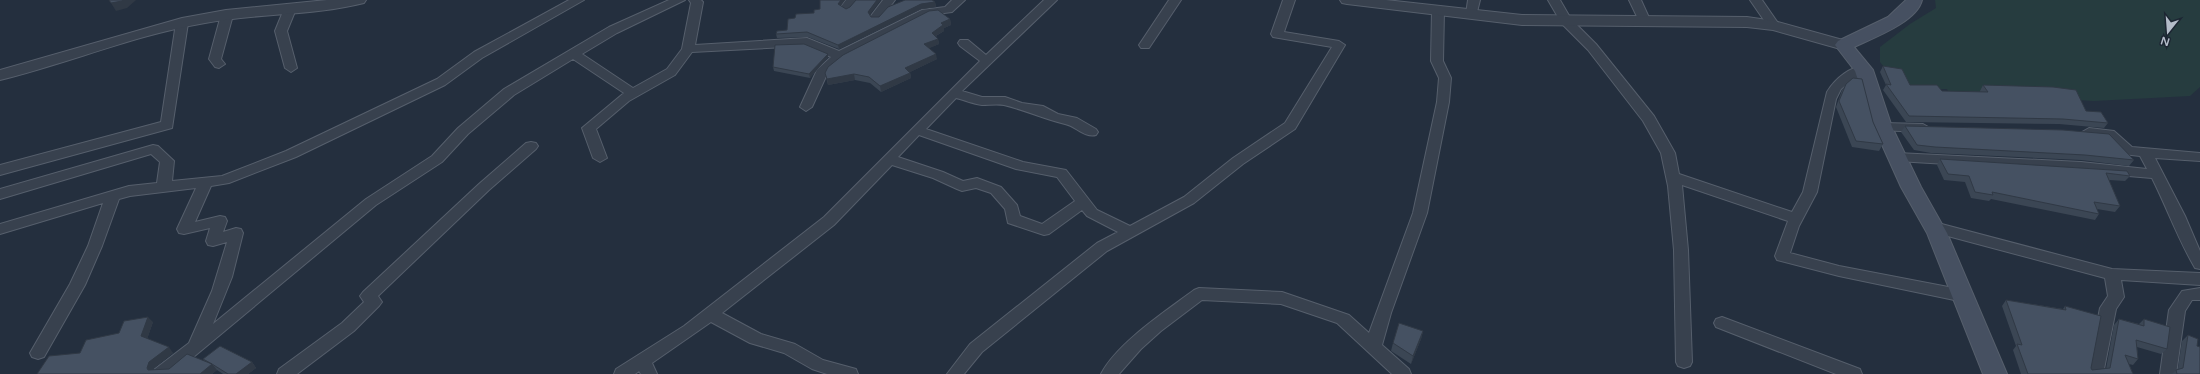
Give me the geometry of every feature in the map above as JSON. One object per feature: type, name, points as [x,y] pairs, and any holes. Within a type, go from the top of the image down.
[{"type":"main road","points":[[1914,0],[1914,4],[1894,20],[1844,45],[1864,70],[1883,127],[1910,187],[1934,227],[1964,296],[1995,374]]},
{"type":"street","points":[[0,75],[182,23],[227,15],[360,0]]},
{"type":"street","points":[[0,229],[129,191],[224,180],[291,154],[441,82],[478,55],[578,0]]},
{"type":"street","points":[[161,374],[195,348],[371,202],[437,160],[463,131],[509,92],[613,30],[679,0]]},
{"type":"street","points":[[600,158],[589,128],[624,98],[671,72],[688,49],[697,2],[695,0]]},
{"type":"street","points":[[876,17],[889,0]]},
{"type":"street","points":[[806,107],[823,70],[839,56],[926,12],[948,10],[959,0]]},
{"type":"street","points":[[622,374],[646,367],[710,314],[829,221],[954,93],[1052,0]]},
{"type":"street","points":[[1145,45],[1175,0]]},
{"type":"street","points":[[955,374],[976,348],[1102,247],[1189,200],[1238,161],[1290,126],[1339,45],[1276,34],[1289,0]]},
{"type":"street","points":[[1347,0],[1438,10],[1473,7],[1522,20],[1747,22],[1774,26],[1844,45]]},
{"type":"street","points":[[1554,0],[1566,21],[1592,47],[1649,119],[1668,154],[1673,177],[1681,250],[1684,362]]},
{"type":"street","points":[[1635,0],[1645,22]]},
{"type":"street","points":[[1756,0],[1774,26]]},
{"type":"street","points":[[290,9],[281,31],[291,68]]},
{"type":"street","points":[[1373,348],[1383,312],[1420,213],[1440,116],[1445,78],[1437,61],[1438,10]]},
{"type":"street","points":[[219,64],[215,59],[227,15]]},
{"type":"street","points":[[0,170],[167,125],[182,23]]},
{"type":"street","points":[[688,49],[807,42],[839,56]]},
{"type":"street","points":[[964,43],[987,61]]},
{"type":"street","points":[[573,53],[633,93]]},
{"type":"street","points":[[1864,70],[1845,78],[1835,86],[1830,99],[1810,192],[1796,218],[1782,256],[1839,271],[1964,296]]},
{"type":"street","points":[[954,93],[981,100],[1005,101],[1020,107],[1038,110],[1054,117],[1072,121],[1091,132]]},
{"type":"street","points":[[1883,127],[1936,129]]},
{"type":"street","points":[[917,130],[1021,166],[1061,173],[1092,213],[1130,232]]},
{"type":"street","points":[[2073,131],[2109,134],[2128,151],[2200,157]]},
{"type":"street","points":[[285,374],[348,327],[374,302],[368,296],[484,187],[531,146]]},
{"type":"street","points":[[0,194],[153,149],[167,161],[164,187]]},
{"type":"street","points":[[2145,152],[2200,264]]},
{"type":"street","points":[[1897,158],[2081,167],[2156,174]]},
{"type":"street","points":[[889,159],[938,175],[962,186],[977,183],[996,190],[1012,208],[1013,219],[1044,230],[1083,202]]},
{"type":"street","points":[[1673,177],[1796,218]]},
{"type":"street","points":[[195,348],[215,302],[233,249],[236,233],[213,241],[220,221],[184,229],[206,182]]},
{"type":"street","points":[[38,352],[77,285],[95,246],[113,196]]},
{"type":"street","points":[[1934,227],[2112,274],[2200,279]]},
{"type":"street","points":[[2095,374],[2108,308],[2116,296],[2112,274]]},
{"type":"street","points":[[1109,374],[1135,344],[1155,326],[1199,294],[1282,298],[1343,319],[1399,372]]},
{"type":"street","points":[[2168,374],[2177,310],[2187,295],[2200,294]]},
{"type":"street","points":[[710,314],[756,339],[789,348],[818,365],[850,374]]},
{"type":"street","points":[[1722,323],[1854,374]]},
{"type":"green space","points":[[1935,0],[2200,0],[2200,87],[2190,96],[2094,101],[1991,95],[1954,103],[1947,89],[1911,90],[1891,76],[1880,62],[1880,47],[1910,24],[1936,8]]},
{"type":"building","points":[[109,0],[123,0],[111,3]]},
{"type":"building","points":[[820,0],[841,0],[838,4],[846,9],[856,0],[877,0],[868,12],[871,17],[879,17],[888,7],[905,0],[932,0],[935,2],[921,4],[838,45],[807,32],[776,34],[777,31],[787,30],[788,19],[795,18],[796,14],[814,13],[814,10],[820,9]]},
{"type":"building","points":[[938,10],[950,19],[941,23],[943,25],[932,33],[938,39],[924,44],[936,54],[905,68],[910,73],[880,86],[869,77],[854,74],[827,79],[825,73],[828,67],[843,55],[929,11]]},
{"type":"building","points":[[804,44],[828,54],[809,74],[773,67],[775,45]]},
{"type":"building","points":[[1883,66],[1902,69],[1910,85],[1937,85],[1942,91],[1988,92],[1983,85],[2053,87],[2076,90],[2086,111],[2101,112],[2108,123],[2063,119],[1909,116],[1886,84],[1891,85]]},
{"type":"building","points":[[1853,78],[1862,79],[1873,122],[1883,144],[1856,141],[1839,101],[1846,84]]},
{"type":"building","points":[[1905,126],[2063,130],[2109,134],[2134,160],[2085,155],[1917,145]]},
{"type":"building","points":[[1940,159],[2127,171],[2130,176],[2106,173],[2120,206],[2094,202],[2099,214],[1992,192],[1993,195],[1975,192],[1969,176],[1948,174]]},
{"type":"building","points":[[2006,300],[2066,310],[2065,306],[2101,316],[2091,368],[2092,370],[2110,368],[2119,319],[2144,326],[2144,319],[2170,327],[2167,349],[2136,340],[2138,359],[2125,355],[2133,374],[2028,374],[2017,344],[2022,345]]},
{"type":"building","points":[[148,317],[141,336],[169,347],[149,362],[147,368],[148,370],[169,369],[187,354],[212,364],[200,374],[37,374],[49,356],[80,353],[86,340],[119,333],[124,321]]},
{"type":"building","points":[[1399,323],[1423,331],[1413,356],[1393,343]]},
{"type":"building","points":[[2188,335],[2198,339],[2197,346],[2200,347],[2200,374],[2177,374],[2176,370],[2183,368]]},
{"type":"building","points":[[220,346],[252,362],[236,374],[228,374],[203,359]]}]
